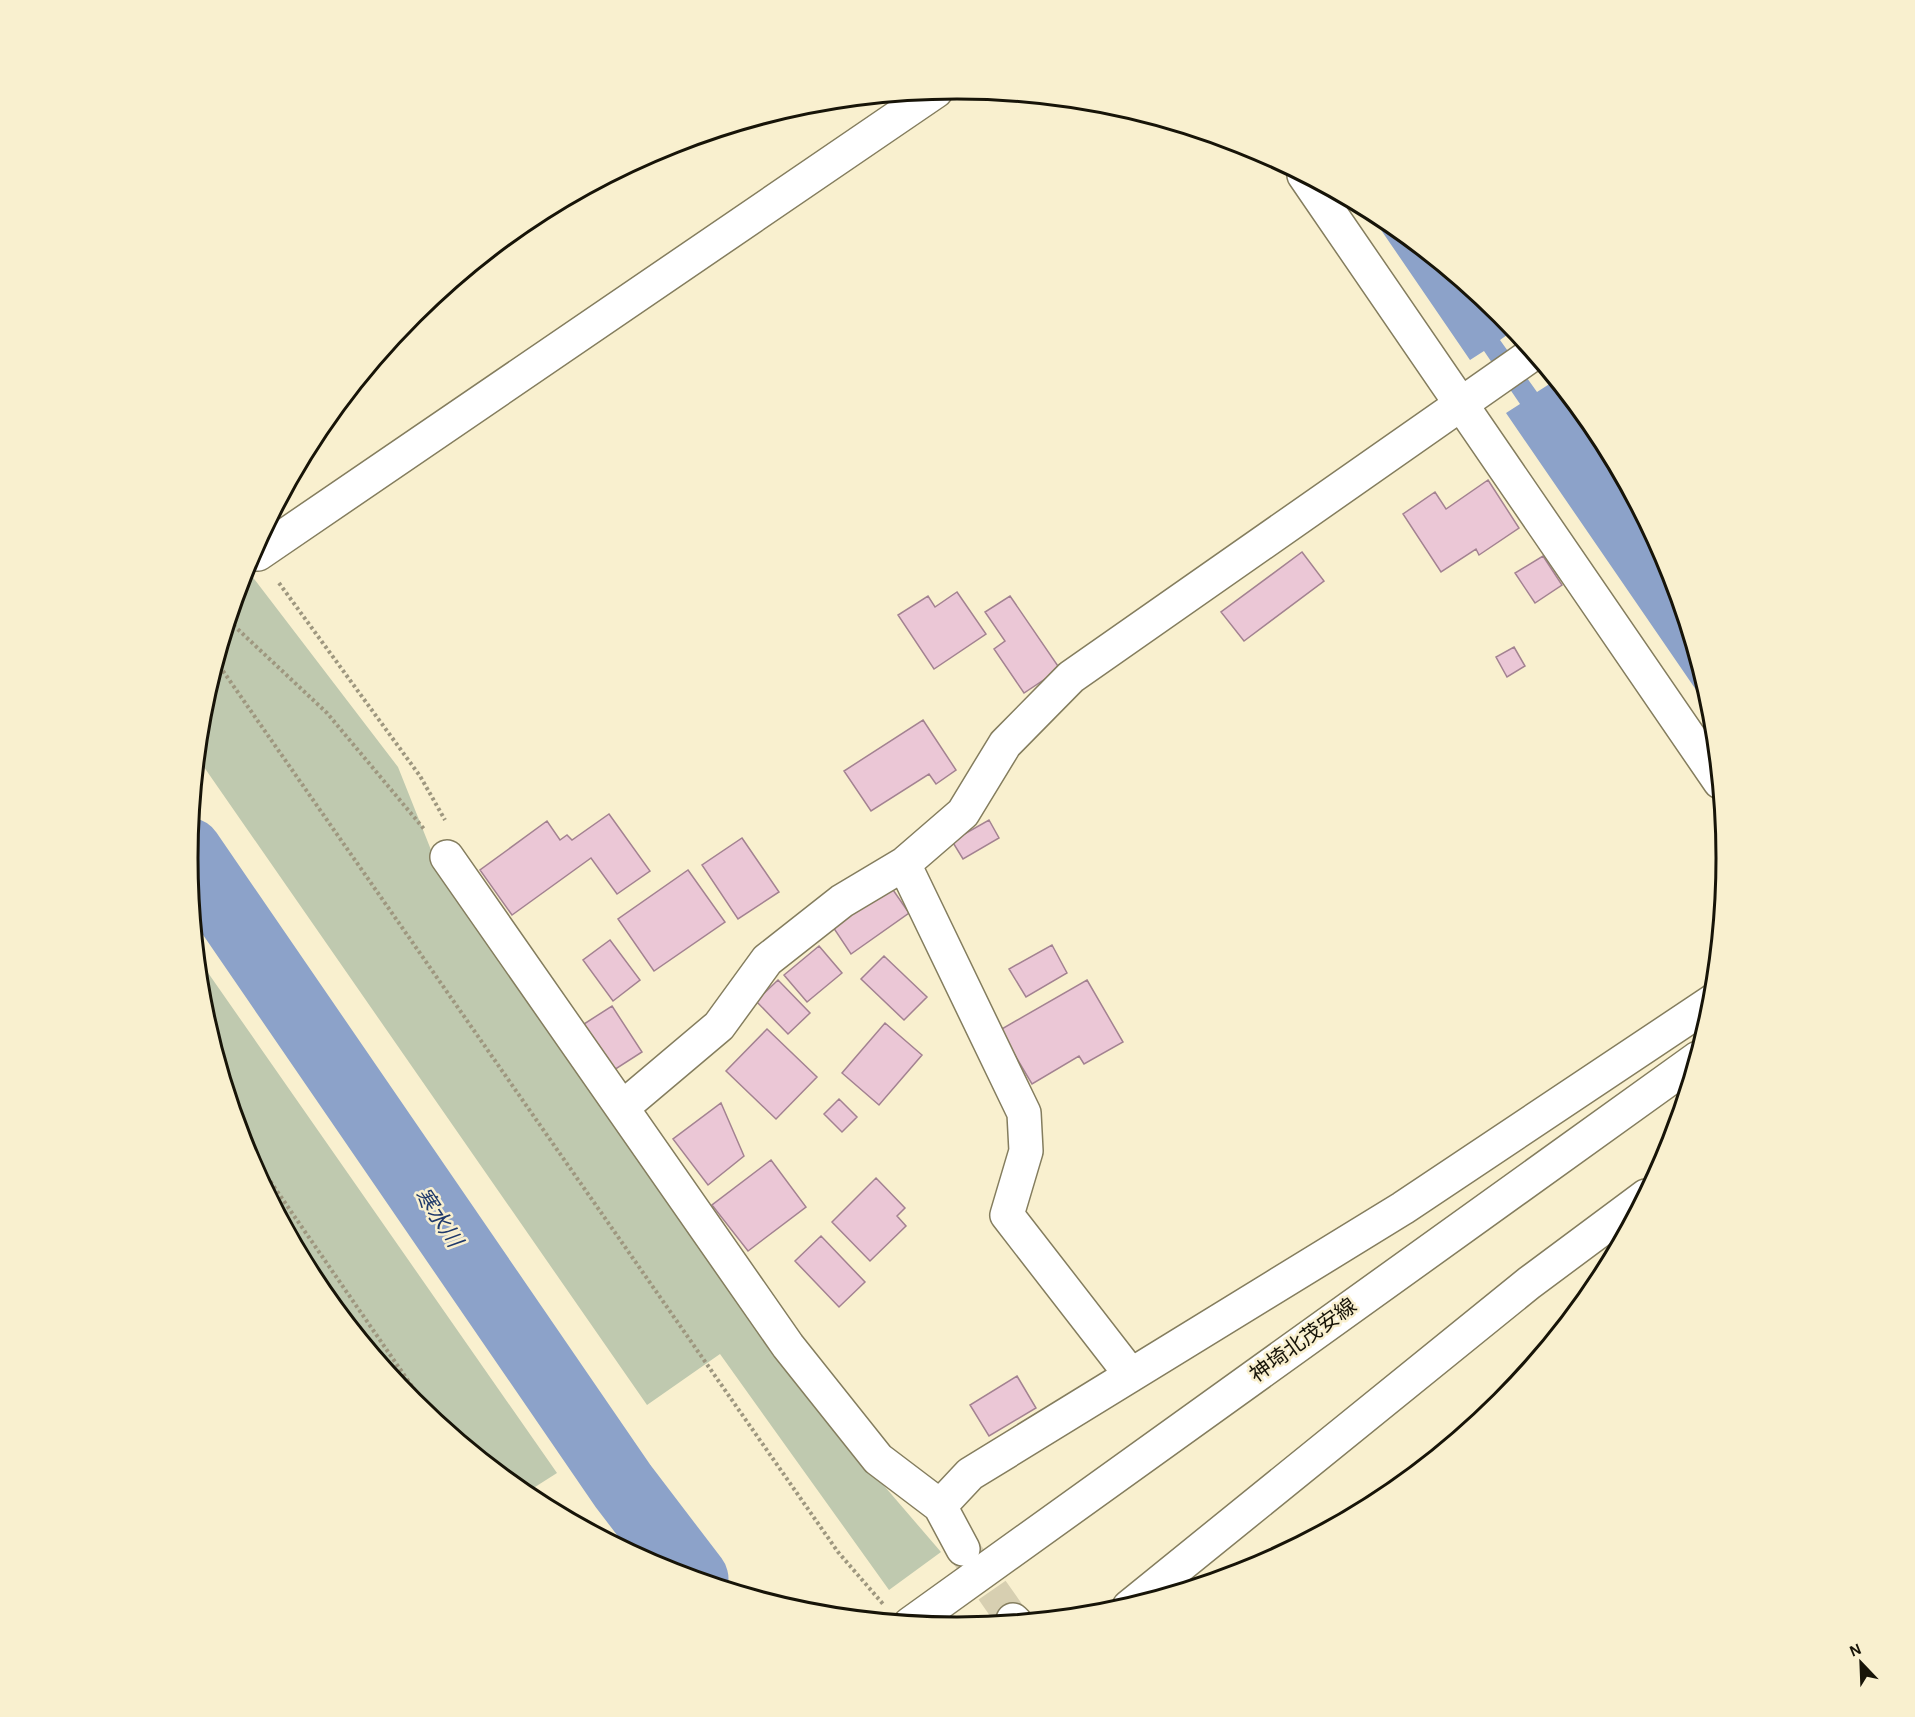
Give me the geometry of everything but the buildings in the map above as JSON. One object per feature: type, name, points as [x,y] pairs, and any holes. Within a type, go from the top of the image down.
[{"type":"street","points":[[263,551],[922,100]]},
{"type":"street","points":[[1313,188],[1712,770]]},
{"type":"street","points":[[623,1107],[719,1026],[767,960],[842,901],[904,864],[963,813],[1005,744],[1071,676],[1516,365]]},
{"type":"street","points":[[447,857],[788,1346],[878,1459],[940,1506],[963,1549]]},
{"type":"street","points":[[904,864],[1024,1113],[1026,1151],[1006,1215],[1131,1375]]},
{"type":"street","points":[[940,1506],[970,1474],[1402,1208],[1702,1009]]},
{"type":"street","name":"神埼北茂安線","points":[[897,1614],[1688,1065]]},
{"type":"street","points":[[1145,1594],[1529,1283],[1632,1206]]},
{"type":"path","points":[[260,558],[420,776],[447,824],[447,857]]},
{"type":"path","points":[[234,626],[327,713],[447,857]]},
{"type":"path","points":[[222,671],[825,1533],[897,1614]]},
{"type":"path","points":[[271,1182],[414,1390]]},
{"type":"green space","points":[[253,577],[398,767],[439,870],[788,1374],[941,1552],[889,1590],[720,1354],[647,1405],[203,766],[224,662],[238,614]]},
{"type":"green space","points":[[206,970],[557,1473],[533,1488],[457,1430],[420,1396],[386,1359],[326,1280],[276,1194],[238,1103],[224,1055]]},
{"type":"water","points":[[1379,227],[1420,256],[1495,321],[1508,335],[1500,340],[1537,392],[1550,384],[1559,395],[1600,455],[1639,523],[1677,614],[1698,693],[1506,413],[1520,404],[1484,351],[1470,360]]},
{"type":"waterway","name":"寒水川","points":[[198,867],[623,1486],[685,1567]]},
{"type":"tunnel","points":[[964,1550],[1010,1616]]}]
